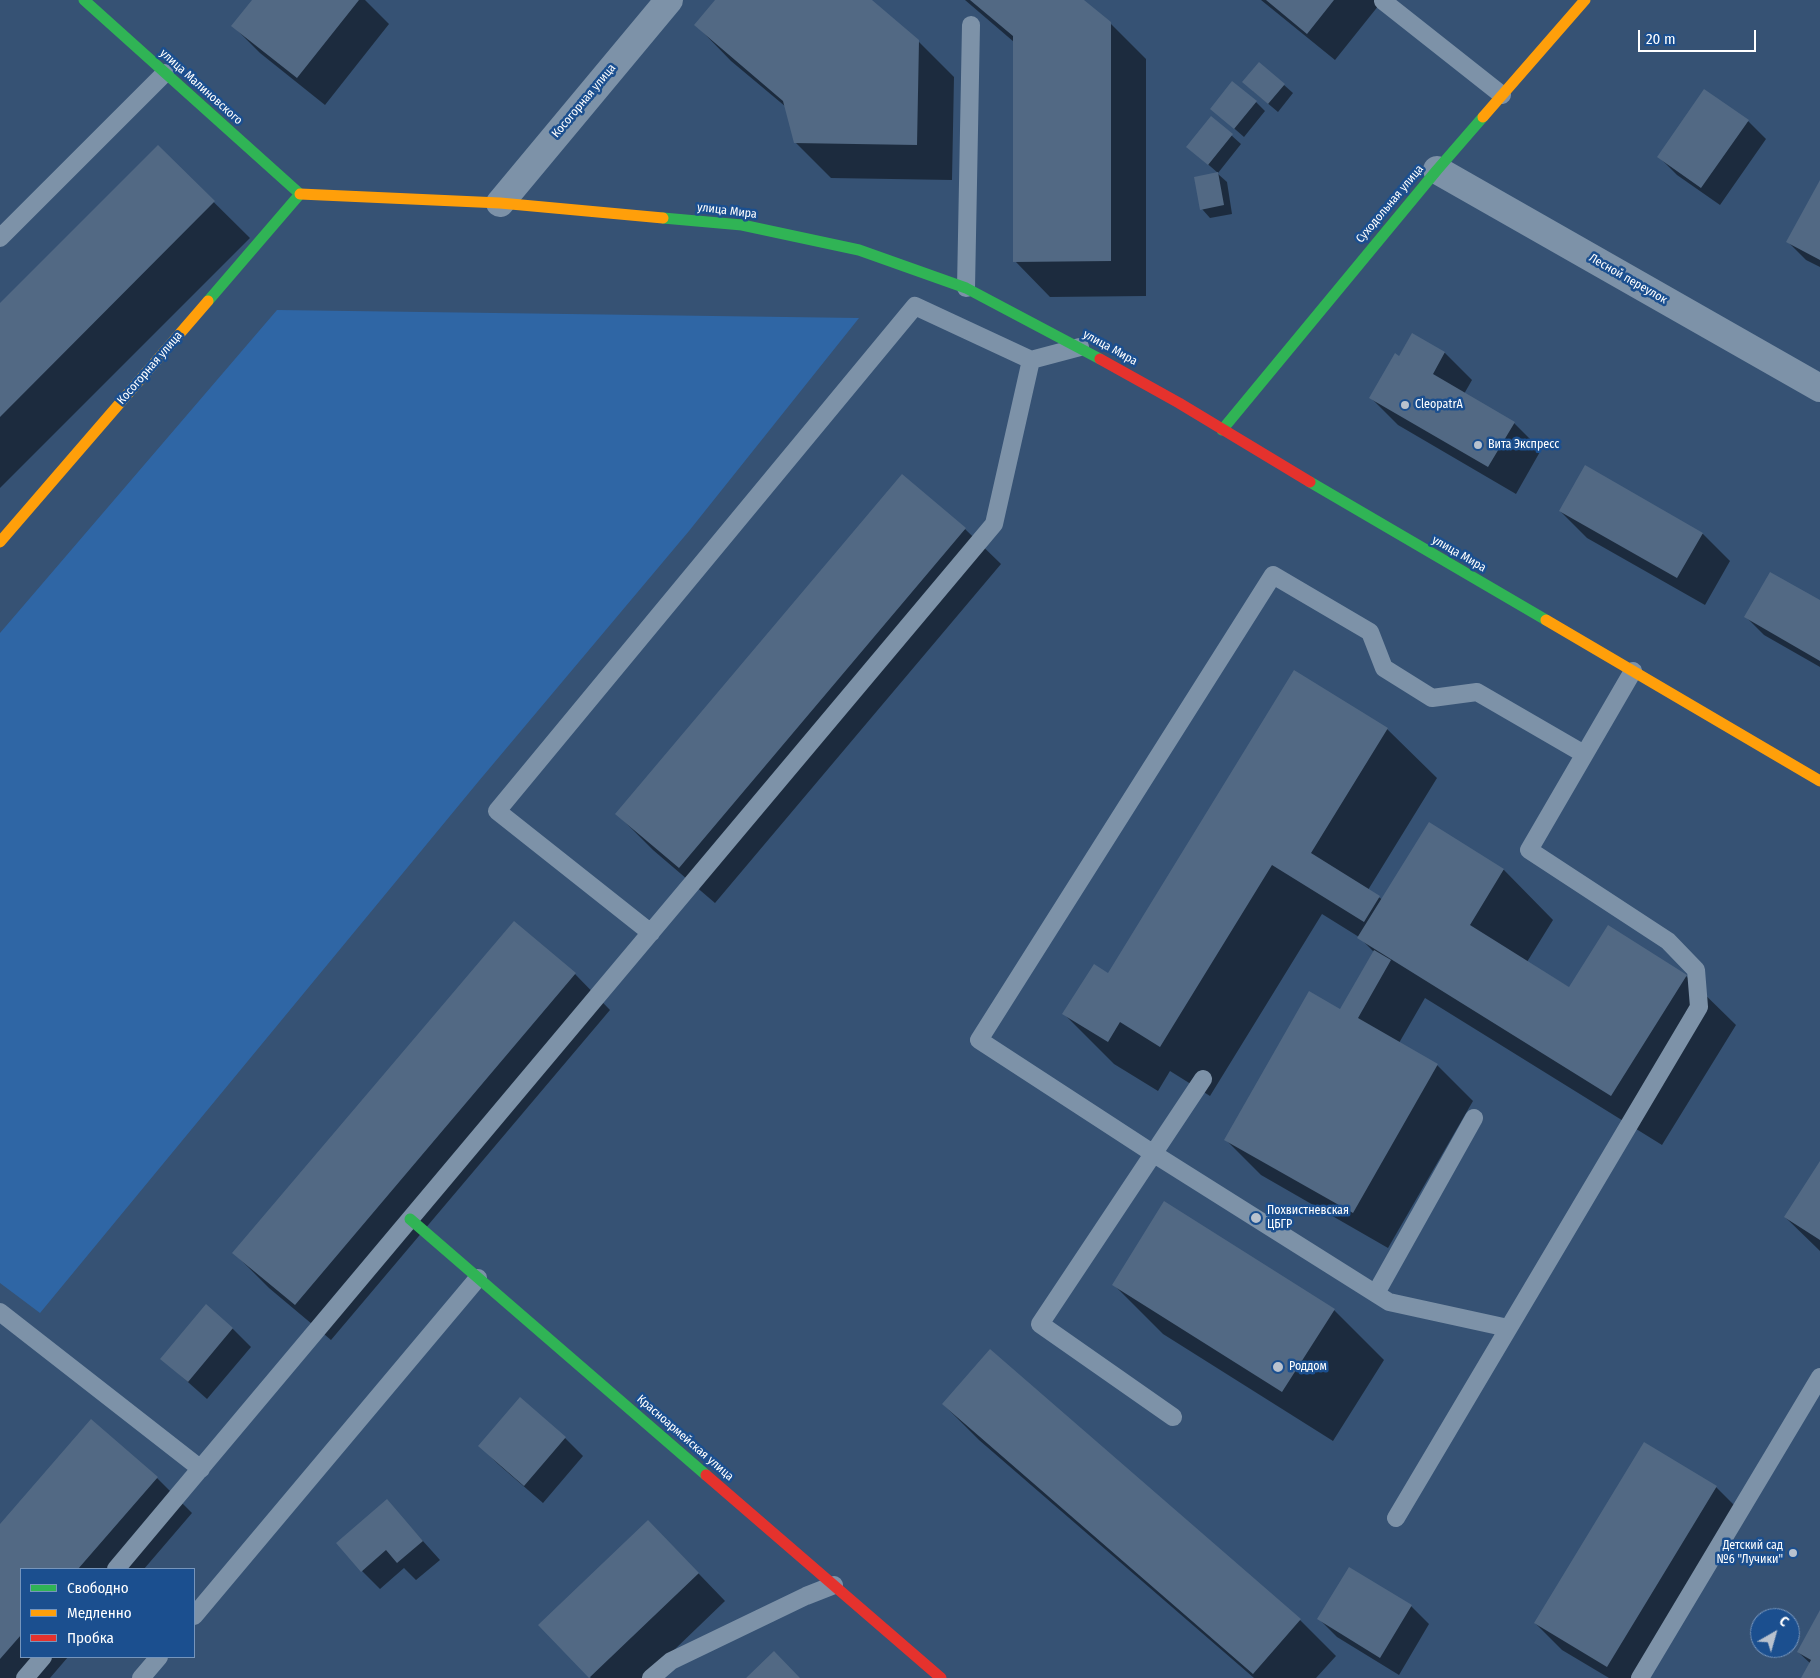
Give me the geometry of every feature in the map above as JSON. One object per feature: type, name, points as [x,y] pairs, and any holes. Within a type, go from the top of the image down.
[{"type":"street","name":"улица Малиновского","points":[[84,0],[300,194]]},
{"type":"street","name":"Косогорная улица","points":[[500,203],[669,0]]},
{"type":"street","name":"Суходольная улица","points":[[1222,430],[1437,170],[1585,0]]},
{"type":"street","name":"Лесной переулок","points":[[1437,170],[1820,388]]},
{"type":"street","name":"Косогорная улица","points":[[0,542],[300,194]]},
{"type":"street","name":"улица Мира","points":[[300,194],[500,203],[742,225],[859,250],[966,288],[1080,347],[1179,404],[1820,781]]},
{"type":"street","name":"Красноармейская улица","points":[[410,1219],[941,1678]]},
{"type":"lane","points":[[1383,1],[1502,95]]},
{"type":"lane","points":[[966,288],[971,25]]},
{"type":"lane","points":[[0,238],[165,73]]},
{"type":"lane","points":[[651,933],[497,811],[915,306],[1031,360],[1080,347]]},
{"type":"lane","points":[[117,1568],[994,524],[1031,360]]},
{"type":"lane","points":[[1508,1328],[1389,1302],[1154,1154],[979,1040],[1272,575],[1370,632],[1384,668],[1432,698],[1477,692],[1584,754]]},
{"type":"lane","points":[[1396,1518],[1699,1008],[1696,970],[1668,942],[1529,850],[1633,671]]},
{"type":"lane","points":[[1173,1417],[1040,1324],[1203,1078]]},
{"type":"lane","points":[[1376,1293],[1474,1118]]},
{"type":"lane","points":[[195,1615],[478,1278]]},
{"type":"lane","points":[[0,1312],[201,1469]]},
{"type":"lane","points":[[1640,1678],[1820,1377]]},
{"type":"lane","points":[[651,1678],[671,1661],[806,1596],[834,1585]]},
{"type":"lane","points":[[25,1678],[42,1658]]},
{"type":"lane","points":[[141,1678],[158,1658]]},
{"type":"shaded area","points":[[277,310],[859,318],[689,531],[478,782],[40,1313],[0,1283],[0,633]]},
{"type":"building","points":[[252,0],[359,0],[297,78],[231,26]]},
{"type":"building","points":[[715,0],[872,0],[919,40],[917,145],[794,143],[783,101],[694,25]]},
{"type":"building","points":[[970,0],[1084,0],[1111,22],[1111,261],[1013,262],[1013,36]]},
{"type":"building","points":[[1266,0],[1334,0],[1307,34]]},
{"type":"building","points":[[1259,62],[1285,84],[1268,104],[1242,82]]},
{"type":"building","points":[[1232,81],[1257,101],[1234,129],[1210,109]]},
{"type":"building","points":[[1704,89],[1749,120],[1701,188],[1657,157]]},
{"type":"building","points":[[1211,116],[1233,134],[1208,165],[1186,147]]},
{"type":"building","points":[[158,145],[215,201],[0,417],[0,303]]},
{"type":"building","points":[[1218,172],[1224,205],[1200,210],[1194,177]]},
{"type":"building","points":[[1820,180],[1820,260],[1786,242]]},
{"type":"building","points":[[1412,333],[1445,352],[1433,374],[1515,422],[1488,467],[1369,398],[1395,353],[1399,356]]},
{"type":"building","points":[[1585,465],[1703,533],[1677,578],[1559,511]]},
{"type":"building","points":[[902,474],[966,528],[679,868],[615,814]]},
{"type":"building","points":[[1770,572],[1820,600],[1820,661],[1744,617]]},
{"type":"building","points":[[1294,670],[1388,728],[1311,853],[1380,896],[1364,922],[1272,865],[1160,1047],[1120,1022],[1108,1042],[1062,1014],[1094,964],[1108,973]]},
{"type":"building","points":[[1429,822],[1504,869],[1470,925],[1569,987],[1608,925],[1687,975],[1611,1096],[1357,938]]},
{"type":"building","points":[[514,921],[576,973],[295,1305],[232,1253]]},
{"type":"building","points":[[1374,950],[1391,960],[1358,1018],[1438,1064],[1353,1213],[1224,1140],[1309,991],[1340,1009]]},
{"type":"building","points":[[1820,1161],[1820,1240],[1784,1217]]},
{"type":"building","points":[[1164,1201],[1335,1309],[1282,1392],[1112,1285]]},
{"type":"building","points":[[206,1304],[233,1328],[188,1382],[160,1359]]},
{"type":"building","points":[[990,1349],[1301,1619],[1253,1674],[942,1404]]},
{"type":"building","points":[[520,1397],[566,1437],[524,1486],[478,1446]]},
{"type":"building","points":[[91,1419],[158,1477],[79,1568],[20,1568],[20,1636],[0,1659],[0,1524]]},
{"type":"building","points":[[1644,1442],[1717,1486],[1607,1667],[1534,1623]]},
{"type":"building","points":[[387,1499],[423,1541],[397,1563],[386,1550],[361,1572],[336,1543]]},
{"type":"building","points":[[648,1520],[699,1573],[589,1678],[538,1625]]},
{"type":"building","points":[[1349,1567],[1412,1605],[1380,1658],[1317,1619]]},
{"type":"building","points":[[1820,1610],[1820,1678],[1801,1678],[1811,1660],[1800,1654],[1800,1647]]},
{"type":"building","points":[[774,1651],[800,1678],[746,1678]]},
{"type":"traffic: fast","points":[[84,0],[300,194]]},
{"type":"traffic: fast","points":[[1222,430],[1483,117]]},
{"type":"traffic: fast","points":[[208,301],[300,194]]},
{"type":"traffic: fast","points":[[663,218],[742,225],[859,250],[966,288],[1100,359]]},
{"type":"traffic: fast","points":[[1310,482],[1546,620]]},
{"type":"traffic: fast","points":[[410,1219],[706,1475]]},
{"type":"traffic: slow","points":[[1483,117],[1585,0]]},
{"type":"traffic: slow","points":[[300,194],[500,203],[663,218]]},
{"type":"traffic: slow","points":[[0,542],[208,301]]},
{"type":"traffic: slow","points":[[1546,620],[1820,781]]},
{"type":"traffic: jam","points":[[1100,359],[1179,403],[1310,482]]},
{"type":"traffic: jam","points":[[706,1475],[941,1678]]},
{"type":"place","name":"CleopatrA","points":[[1405,405]]},
{"type":"place","name":"Вита Экспресс","points":[[1478,445]]},
{"type":"place","name":"Похвистневская ЦБГР","points":[[1256,1218]]},
{"type":"place","name":"Роддом","points":[[1278,1367]]},
{"type":"place","name":"Детский сад №6 \"Лучики\"","points":[[1793,1553]]}]
